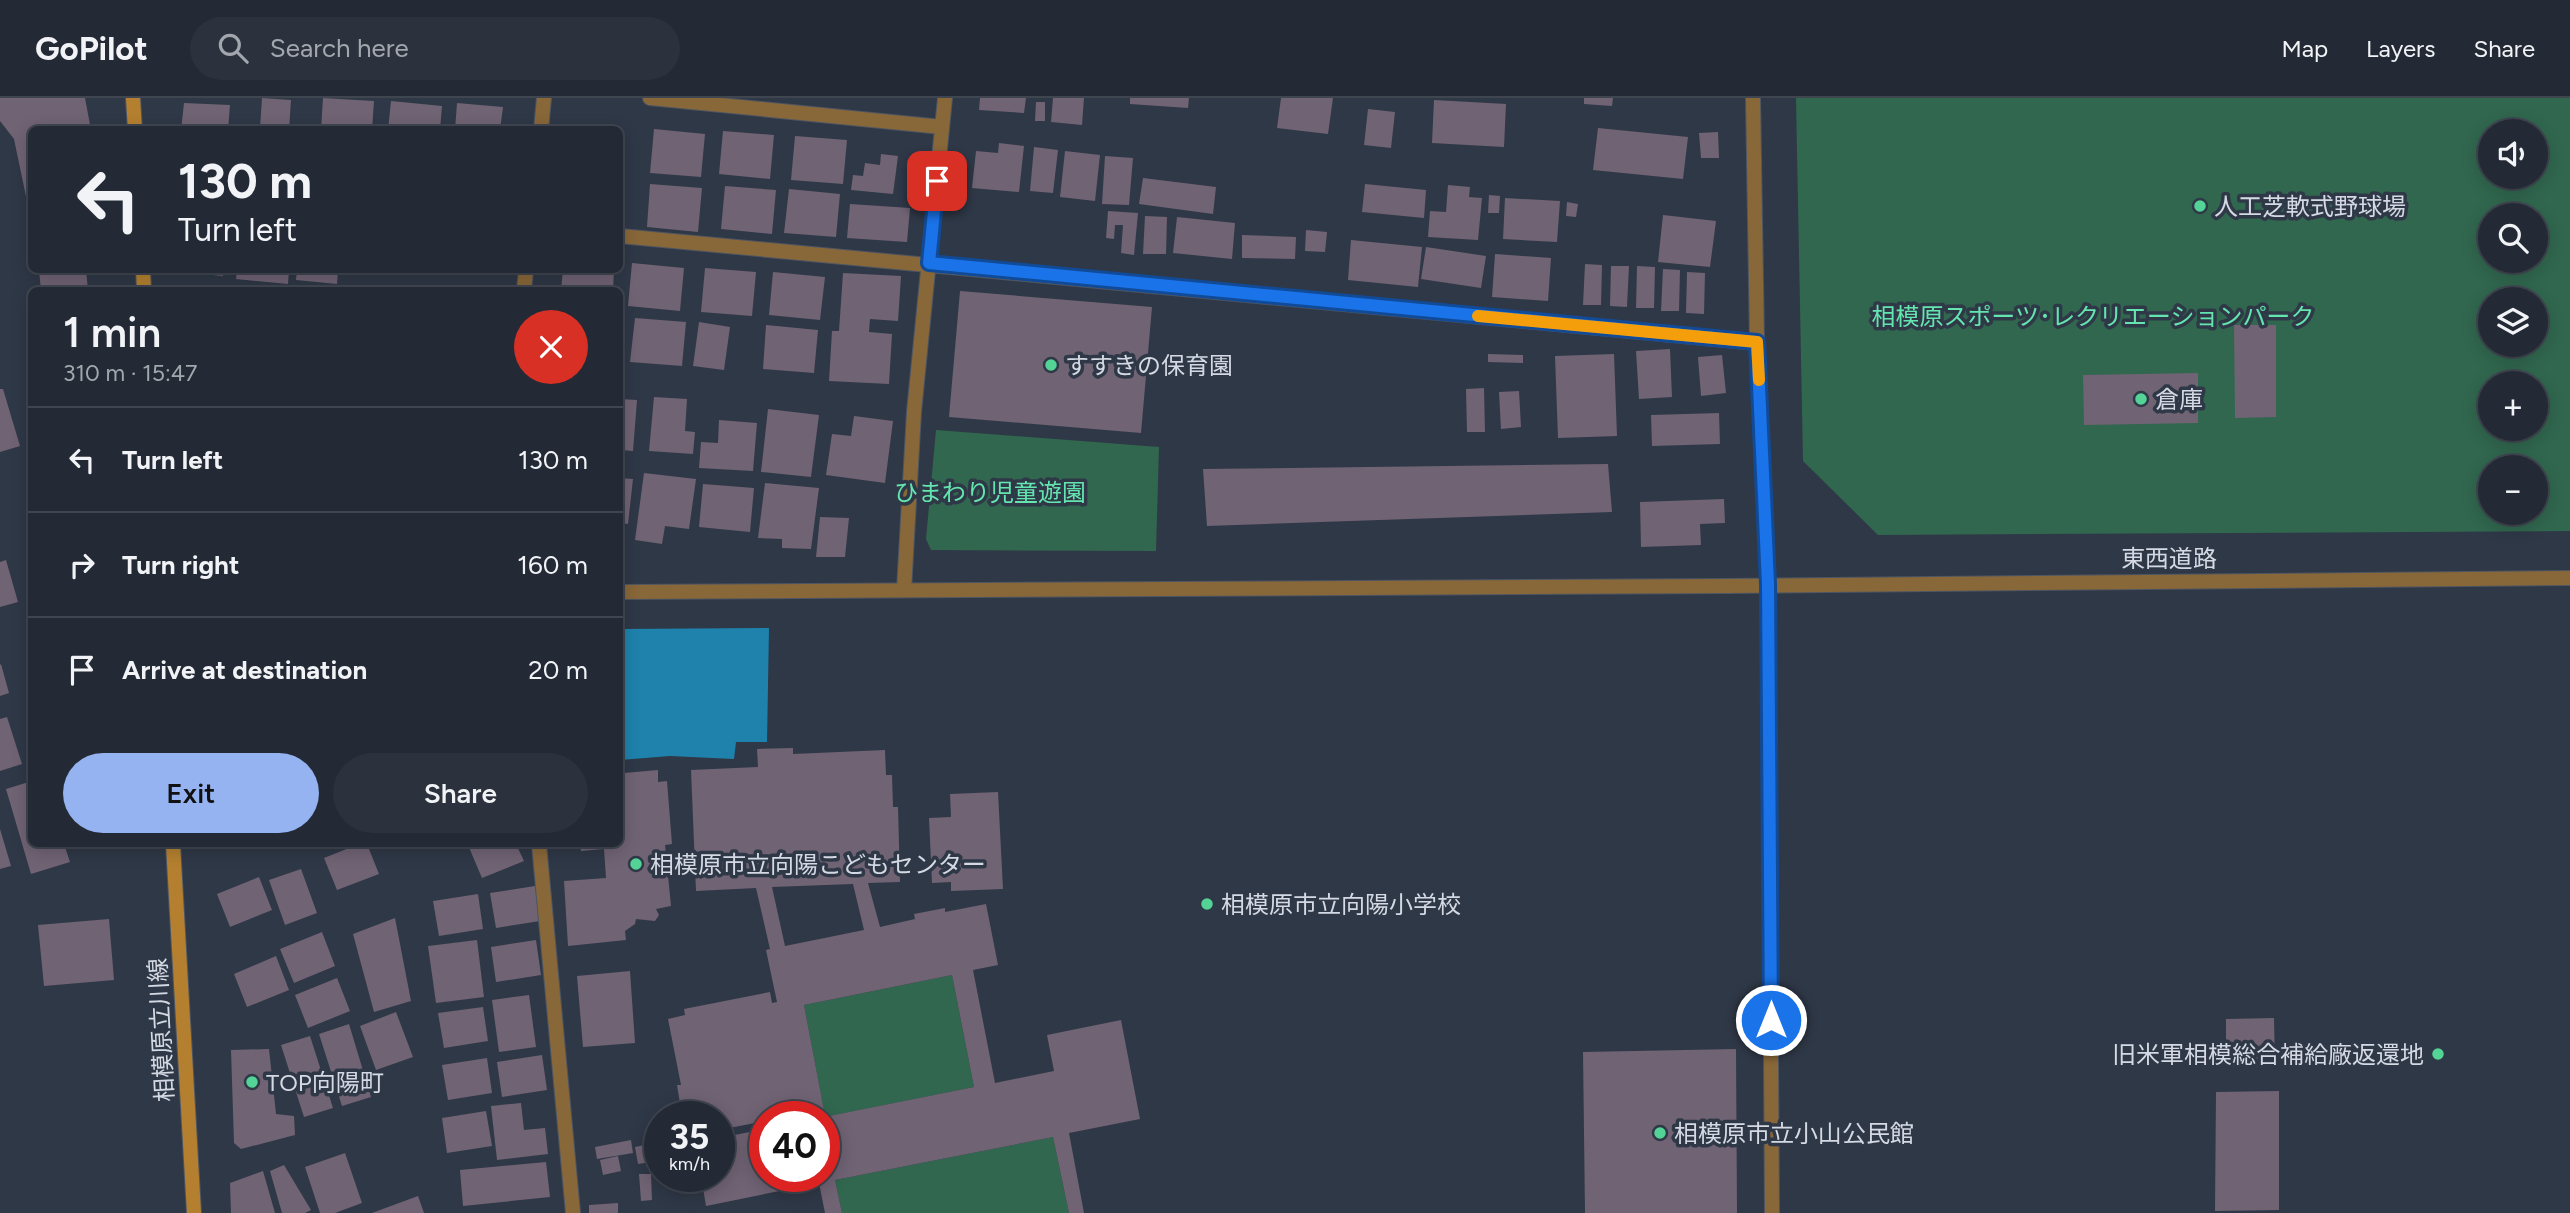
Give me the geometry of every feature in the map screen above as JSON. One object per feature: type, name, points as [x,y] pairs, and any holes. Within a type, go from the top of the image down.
[{"type":"main road","points":[[133,98],[135,126]]},
{"type":"main road","name":"相模原立川線","points":[[173,847],[194,1213]]},
{"type":"street","points":[[541,126],[544,98]]},
{"type":"street","points":[[650,98],[942,127]]},
{"type":"street","points":[[904,590],[914,412],[945,98]]},
{"type":"street","points":[[1753,98],[1757,342],[1768,584],[1772,1213]]},
{"type":"street","points":[[623,236],[1757,342]]},
{"type":"street","name":"東西道路","points":[[623,592],[2570,578]]},
{"type":"street","points":[[539,847],[573,1213]]},
{"type":"green space","name":"相模原スポーツ･レクリエーションパーク","points":[[1796,98],[2570,98],[2570,531],[1878,535],[1803,461]]},
{"type":"green space","name":"ひまわり児童遊園","points":[[936,430],[1159,447],[1156,551],[931,550],[926,539]]},
{"type":"green space","points":[[952,975],[974,1087],[840,1114],[840,1101],[822,1101],[804,1005]]},
{"type":"green space","points":[[1053,1137],[1069,1213],[842,1213],[838,1192],[840,1192],[840,1179]]},
{"type":"water","points":[[769,628],[767,742],[736,742],[734,759],[670,756],[623,760],[623,629]]},
{"type":"building","points":[[0,98],[85,98],[90,126],[28,126],[28,206],[14,139],[0,121]]},
{"type":"building","points":[[262,98],[291,100],[289,126],[260,126]]},
{"type":"building","points":[[323,98],[374,101],[372,126],[321,126]]},
{"type":"building","points":[[980,98],[1026,98],[1024,113],[979,110]]},
{"type":"building","points":[[1053,98],[1084,98],[1082,125],[1051,122]]},
{"type":"building","points":[[1130,98],[1189,98],[1188,108],[1130,104]]},
{"type":"building","points":[[1281,98],[1333,98],[1328,134],[1277,128]]},
{"type":"building","points":[[1584,98],[1613,98],[1612,106],[1584,104]]},
{"type":"building","points":[[1434,100],[1506,104],[1504,147],[1432,143]]},
{"type":"building","points":[[391,101],[442,106],[440,126],[388,126]]},
{"type":"building","points":[[1036,102],[1045,102],[1045,121],[1035,121]]},
{"type":"building","points":[[184,103],[230,105],[228,126],[181,126]]},
{"type":"building","points":[[457,103],[503,107],[501,126],[455,126]]},
{"type":"building","points":[[1368,109],[1395,112],[1391,148],[1364,145]]},
{"type":"building","points":[[1598,128],[1688,137],[1683,179],[1593,170]]},
{"type":"building","points":[[654,129],[705,134],[701,177],[650,173]]},
{"type":"building","points":[[723,131],[774,135],[770,179],[719,174]]},
{"type":"building","points":[[1718,132],[1719,158],[1701,158],[1699,133]]},
{"type":"building","points":[[795,136],[847,140],[843,184],[791,180]]},
{"type":"building","points":[[999,143],[1024,146],[1019,192],[972,188],[976,151],[998,153]]},
{"type":"building","points":[[1034,147],[1058,150],[1053,193],[1030,191]]},
{"type":"building","points":[[1065,151],[1100,155],[1095,201],[1060,197]]},
{"type":"building","points":[[881,154],[898,156],[893,194],[851,190],[853,175],[863,176],[865,163],[880,165]]},
{"type":"building","points":[[1105,156],[1133,158],[1129,205],[1102,204]]},
{"type":"building","points":[[1143,178],[1216,187],[1213,214],[1139,204]]},
{"type":"building","points":[[650,184],[702,188],[698,232],[647,227]]},
{"type":"building","points":[[1365,184],[1426,190],[1424,218],[1362,212]]},
{"type":"building","points":[[1448,185],[1470,187],[1469,197],[1482,198],[1478,240],[1428,237],[1430,211],[1446,212]]},
{"type":"building","points":[[725,186],[776,190],[772,234],[721,229]]},
{"type":"building","points":[[789,189],[840,194],[836,237],[784,233]]},
{"type":"building","points":[[1489,195],[1500,196],[1499,213],[1488,213]]},
{"type":"building","points":[[1505,198],[1560,201],[1557,242],[1503,239]]},
{"type":"building","points":[[1567,202],[1578,204],[1576,217],[1566,216]]},
{"type":"building","points":[[850,204],[910,208],[907,242],[847,238]]},
{"type":"building","points":[[1108,211],[1138,213],[1134,255],[1121,253],[1123,225],[1115,225],[1114,239],[1106,238]]},
{"type":"building","points":[[1663,215],[1716,221],[1710,267],[1658,262]]},
{"type":"building","points":[[1145,216],[1167,217],[1166,254],[1143,254]]},
{"type":"building","points":[[1177,217],[1235,223],[1232,259],[1173,253]]},
{"type":"building","points":[[1306,230],[1327,232],[1325,252],[1305,251]]},
{"type":"building","points":[[1242,235],[1296,237],[1295,259],[1242,258]]},
{"type":"building","points":[[1351,240],[1422,247],[1418,287],[1348,280]]},
{"type":"building","points":[[1426,247],[1486,256],[1481,288],[1421,279]]},
{"type":"building","points":[[1495,254],[1551,258],[1548,301],[1492,297]]},
{"type":"building","points":[[632,263],[684,268],[680,311],[628,306]]},
{"type":"building","points":[[1585,264],[1602,265],[1601,305],[1583,305]]},
{"type":"building","points":[[1611,266],[1629,266],[1627,307],[1610,306]]},
{"type":"building","points":[[1637,266],[1655,267],[1654,308],[1636,308]]},
{"type":"building","points":[[705,268],[756,272],[752,316],[701,312]]},
{"type":"building","points":[[1663,269],[1680,270],[1679,311],[1661,311]]},
{"type":"building","points":[[773,272],[825,277],[820,320],[769,315]]},
{"type":"building","points":[[1687,272],[1705,273],[1704,314],[1686,313]]},
{"type":"building","points":[[39,273],[86,273],[88,287],[41,287]]},
{"type":"building","points":[[192,273],[223,273],[223,276]]},
{"type":"building","points":[[237,273],[289,273],[288,284],[236,279]]},
{"type":"building","points":[[297,273],[338,273],[337,284],[296,280]]},
{"type":"building","points":[[563,273],[614,273],[613,287],[561,287]]},
{"type":"building","points":[[843,273],[901,276],[898,321],[870,319],[869,332],[892,334],[889,384],[829,381],[832,331],[839,331]]},
{"type":"building","name":"すすきの保育園","points":[[960,291],[1152,307],[1141,433],[949,417]]},
{"type":"building","points":[[635,318],[686,322],[682,366],[630,362]]},
{"type":"building","points":[[699,322],[730,327],[724,370],[693,366]]},
{"type":"building","points":[[766,325],[818,330],[814,373],[763,369]]},
{"type":"building","points":[[2234,325],[2276,325],[2276,417],[2235,418]]},
{"type":"building","points":[[1670,349],[1672,397],[1639,399],[1636,351]]},
{"type":"building","points":[[1488,354],[1523,355],[1523,363],[1488,362]]},
{"type":"building","points":[[1614,354],[1617,436],[1558,438],[1555,356]]},
{"type":"building","points":[[1722,355],[1726,393],[1701,396],[1698,357]]},
{"type":"building","name":"倉庫","points":[[2198,373],[2198,423],[2084,425],[2083,375]]},
{"type":"building","points":[[1484,388],[1485,432],[1467,432],[1466,389]]},
{"type":"building","points":[[0,389],[3,389],[20,446],[0,452]]},
{"type":"building","points":[[1519,391],[1521,427],[1501,429],[1499,392]]},
{"type":"building","points":[[654,397],[687,399],[685,431],[695,432],[693,454],[649,451]]},
{"type":"building","points":[[623,399],[637,400],[633,451],[623,450]]},
{"type":"building","points":[[768,409],[819,415],[811,477],[761,472]]},
{"type":"building","points":[[1719,413],[1720,444],[1652,446],[1651,415]]},
{"type":"building","points":[[854,416],[893,421],[885,483],[826,475],[832,434],[851,436]]},
{"type":"building","points":[[719,420],[757,423],[753,471],[699,468],[701,442],[718,443]]},
{"type":"building","points":[[1608,464],[1612,512],[1207,526],[1203,469]]},
{"type":"building","points":[[644,473],[696,479],[689,529],[665,526],[662,544],[635,540]]},
{"type":"building","points":[[623,478],[633,479],[628,524],[623,523]]},
{"type":"building","points":[[765,483],[819,488],[811,549],[782,548],[782,539],[758,538]]},
{"type":"building","points":[[703,484],[754,488],[750,532],[699,527]]},
{"type":"building","points":[[1724,499],[1725,523],[1700,524],[1701,545],[1641,547],[1640,502]]},
{"type":"building","points":[[820,517],[849,518],[845,557],[816,557]]},
{"type":"building","points":[[6,560],[18,602],[0,607],[0,562]]},
{"type":"building","points":[[0,665],[9,693],[0,696]]},
{"type":"building","points":[[7,717],[22,764],[0,771],[0,719]]},
{"type":"building","points":[[793,748],[793,754],[885,750],[886,775],[892,775],[893,807],[898,807],[900,882],[868,883],[880,927],[915,919],[914,914],[945,908],[945,912],[986,904],[998,965],[973,970],[995,1083],[1054,1071],[1047,1035],[1121,1020],[1140,1119],[1069,1133],[1084,1213],[1069,1213],[1053,1137],[840,1179],[840,1114],[974,1087],[952,975],[804,1005],[822,1101],[749,1101],[749,1124],[735,1127],[735,1101],[680,1101],[677,1085],[681,1085],[668,1019],[685,1015],[684,1009],[770,992],[772,1003],[777,1002],[766,950],[770,949],[756,888],[696,891],[691,770],[758,767],[757,749]],"holes":[[[853,884],[864,930],[785,946],[772,887]]]},
{"type":"building","name":"相模原市立向陽こどもセンター","points":[[658,770],[658,782],[667,781],[672,844],[665,845],[671,906],[656,909],[659,915],[655,921],[636,919],[635,924],[625,931],[626,940],[568,946],[564,881],[606,878],[604,849],[581,851],[580,847],[623,847],[624,773]]},
{"type":"building","points":[[28,782],[28,847],[65,847],[70,862],[31,874],[6,789]]},
{"type":"building","points":[[998,792],[1003,889],[951,891],[951,882],[932,883],[929,818],[951,817],[950,794]]},
{"type":"building","points":[[0,829],[11,866],[0,869]]},
{"type":"building","points":[[352,847],[368,847],[379,874],[337,890],[324,858]]},
{"type":"building","points":[[469,847],[517,847],[524,861],[482,878]]},
{"type":"building","points":[[301,869],[317,913],[285,925],[269,880]]},
{"type":"building","points":[[259,877],[272,910],[230,927],[217,894]]},
{"type":"building","points":[[535,886],[540,921],[496,928],[490,893]]},
{"type":"building","points":[[478,894],[483,929],[439,936],[433,901]]},
{"type":"building","points":[[395,918],[411,1001],[374,1012],[353,934]]},
{"type":"building","points":[[109,919],[114,980],[44,986],[38,925]]},
{"type":"building","points":[[322,932],[335,966],[294,983],[280,949]]},
{"type":"building","points":[[477,940],[484,997],[436,1003],[428,946]]},
{"type":"building","points":[[536,940],[541,975],[496,982],[491,947]]},
{"type":"building","points":[[276,956],[289,990],[247,1007],[234,974]]},
{"type":"building","points":[[630,971],[635,1043],[583,1047],[577,976]]},
{"type":"building","points":[[337,978],[350,1011],[308,1028],[295,995]]},
{"type":"building","points":[[529,995],[536,1047],[499,1052],[492,1000]]},
{"type":"building","points":[[483,1007],[488,1041],[444,1048],[438,1013]]},
{"type":"building","points":[[396,1012],[413,1057],[376,1070],[360,1026]]},
{"type":"building","points":[[2274,1018],[2275,1066],[2226,1067],[2226,1019]]},
{"type":"building","points":[[349,1024],[371,1097],[342,1106],[319,1034]]},
{"type":"building","points":[[310,1036],[333,1108],[304,1117],[281,1045]]},
{"type":"building","name":"TOP向陽町","points":[[269,1049],[276,1114],[294,1116],[295,1135],[241,1149],[234,1143],[231,1050]]},
{"type":"building","name":"相模原市立小山公民館","points":[[1736,1049],[1737,1213],[1585,1213],[1583,1052]]},
{"type":"building","points":[[542,1055],[547,1090],[502,1097],[497,1062]]},
{"type":"building","points":[[487,1058],[492,1093],[448,1100],[442,1065]]},
{"type":"building","points":[[2279,1091],[2279,1210],[2215,1211],[2216,1092]]},
{"type":"building","points":[[521,1103],[524,1130],[545,1128],[548,1154],[497,1160],[491,1106]]},
{"type":"building","points":[[486,1111],[492,1146],[447,1153],[442,1118]]},
{"type":"building","points":[[749,1132],[749,1192],[775,1192],[706,1206],[704,1192],[735,1192],[735,1135]]},
{"type":"building","points":[[631,1140],[633,1153],[597,1159],[595,1147]]},
{"type":"building","points":[[644,1145],[644,1163],[638,1164],[635,1147]]},
{"type":"building","points":[[345,1153],[362,1203],[335,1213],[320,1213],[305,1167]]},
{"type":"building","points":[[618,1156],[621,1171],[603,1175],[600,1160]]},
{"type":"building","points":[[546,1162],[550,1197],[463,1206],[460,1170]]},
{"type":"building","points":[[284,1165],[311,1210],[305,1213],[282,1213],[270,1171]]},
{"type":"building","points":[[263,1171],[275,1213],[231,1213],[230,1183]]},
{"type":"building","points":[[639,1174],[644,1174],[644,1192],[652,1192],[652,1200],[641,1201]]},
{"type":"building","points":[[821,1192],[838,1192],[842,1213],[825,1213]]},
{"type":"building","points":[[418,1196],[424,1213],[372,1213]]},
{"type":"building","points":[[618,1203],[618,1213],[589,1213],[589,1205]]},
{"type":"slow traffic","points":[[1478,316],[1757,342],[1759,380]]},
{"type":"place","name":"人工芝軟式野球場","points":[[2200,206]]},
{"type":"place","name":"すすきの保育園","points":[[1051,365]]},
{"type":"place","name":"倉庫","points":[[2141,399]]},
{"type":"place","name":"相模原市立向陽こどもセンター","points":[[636,864]]},
{"type":"place","name":"相模原市立向陽小学校","points":[[1207,904]]},
{"type":"place","name":"旧米軍相模総合補給廠返還地","points":[[2438,1054]]},
{"type":"place","name":"TOP向陽町","points":[[252,1082]]},
{"type":"place","name":"相模原市立小山公民館","points":[[1660,1133]]},
{"type":"route","points":[[937,181],[929,263],[1757,342],[1768,584],[1771,1020]]}]
